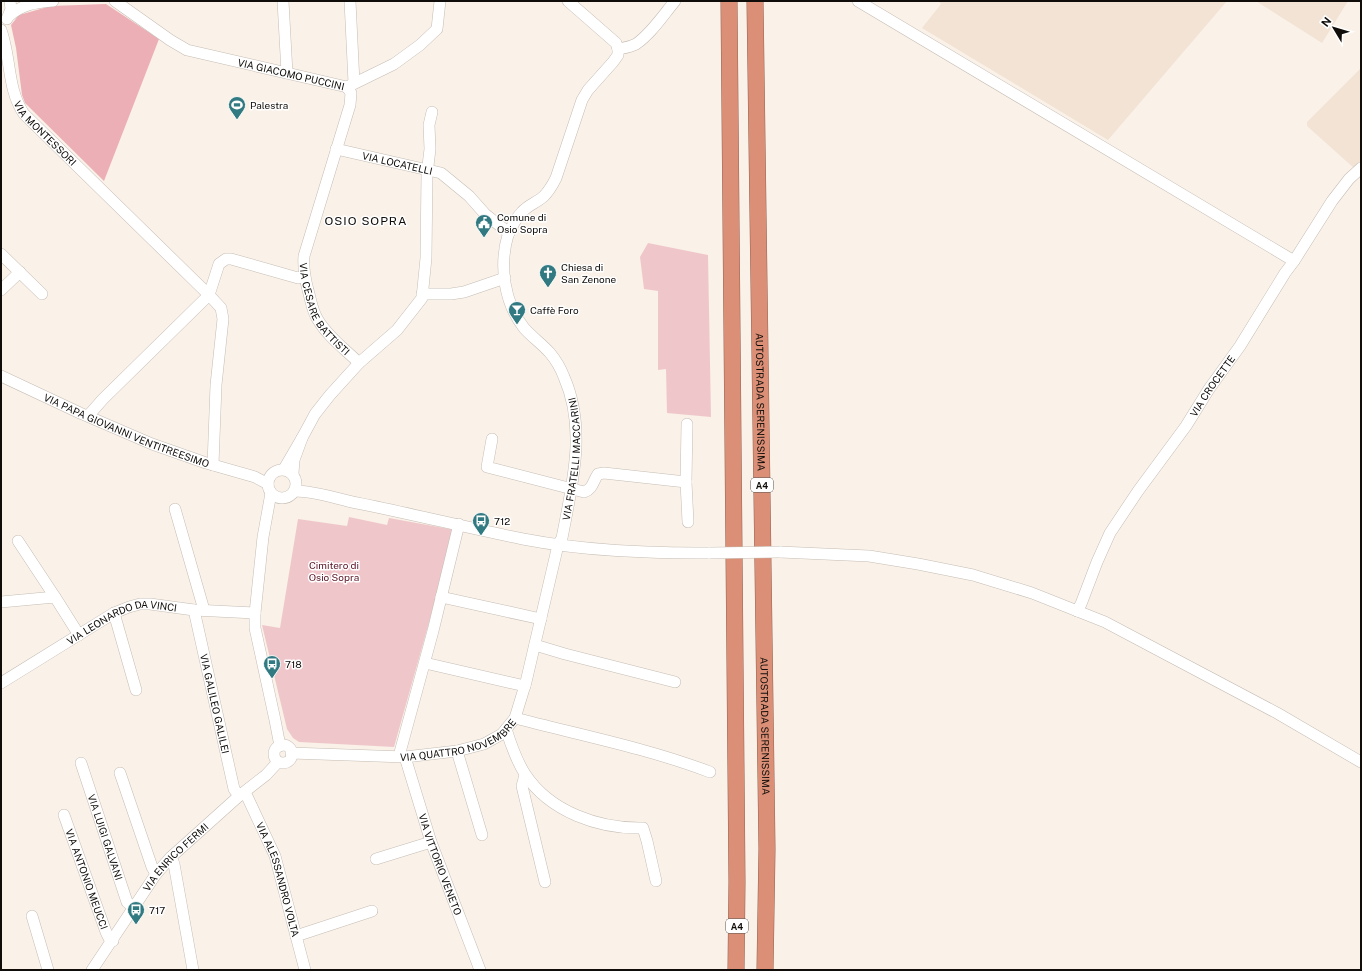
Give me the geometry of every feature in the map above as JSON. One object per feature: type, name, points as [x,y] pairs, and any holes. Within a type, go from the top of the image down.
[{"type":"highway","name":"A4","points":[[729,1],[737,874],[736,970]]},
{"type":"highway","name":"AUTOSTRADA SERENISSIMA","points":[[755,1],[767,849],[765,970]]},
{"type":"street","points":[[9,16],[11,9],[10,1]]},
{"type":"street","points":[[1,25],[25,2],[52,1]]},
{"type":"street","name":"VIA GIACOMO PUCCINI","points":[[115,1],[170,40],[187,50],[287,73],[351,85],[394,64],[420,45],[437,29],[440,1]]},
{"type":"street","points":[[283,1],[287,73]]},
{"type":"street","name":"VIA CESARE BATTISTI","points":[[350,1],[350,105],[304,256],[303,265],[304,276],[317,320],[325,331],[358,363]]},
{"type":"street","points":[[568,1],[610,36],[616,43],[618,49],[637,44],[675,1]]},
{"type":"street","points":[[858,1],[1294,261]]},
{"type":"street","name":"VIA MONTESSORI","points":[[1,30],[14,93],[18,105],[24,114],[221,308],[223,319],[216,390],[213,465]]},
{"type":"street","name":"VIA FRATELLI MACCARINI","points":[[558,545],[562,538],[572,488],[576,452],[576,429],[572,400],[564,376],[550,353],[524,327],[514,311],[508,296],[505,278],[504,249],[509,233],[522,212],[545,195],[556,178],[582,100],[588,90],[618,55],[618,49]]},
{"type":"street","points":[[432,112],[429,125],[430,148],[426,258],[422,298],[397,330],[358,363],[315,414],[302,438],[294,460],[292,479],[313,492],[338,499],[558,545],[660,553],[780,552],[869,556],[918,564],[975,576],[1032,593],[1105,622],[1277,713],[1361,762]]},
{"type":"street","name":"VIA LOCATELLI","points":[[336,149],[442,173],[469,196],[485,214],[509,233]]},
{"type":"street","name":"VIA CROCETTE","points":[[1076,611],[1081,604],[1110,533],[1138,491],[1186,426],[1240,346],[1284,273],[1294,261],[1332,201],[1361,168]]},
{"type":"street","points":[[1,254],[42,294]]},
{"type":"street","points":[[88,416],[103,399],[209,295],[219,264],[222,261],[231,259],[298,278],[304,276]]},
{"type":"street","points":[[1,290],[20,272]]},
{"type":"street","points":[[422,294],[451,294],[464,292],[505,278]]},
{"type":"street","name":"VIA PAPA GIOVANNI VENTITREESIMO","points":[[1,376],[152,444],[213,465],[255,477],[286,498],[290,496],[292,479],[276,471],[272,488]]},
{"type":"street","points":[[686,424],[688,522]]},
{"type":"street","points":[[492,439],[487,467],[584,492],[593,486],[598,474],[604,473],[686,482]]},
{"type":"street","points":[[272,488],[270,508],[264,537],[255,613],[255,628],[280,746]]},
{"type":"street","name":"VIA GALILEO GALILEI","points":[[174,509],[199,610],[234,789],[242,794]]},
{"type":"street","points":[[402,756],[459,524]]},
{"type":"street","points":[[18,541],[79,636]]},
{"type":"street","name":"VIA QUATTRO NOVEMBRE","points":[[291,753],[402,756],[457,751],[484,744],[502,734],[515,718],[525,686],[558,545]]},
{"type":"street","points":[[1,602],[55,597]]},
{"type":"street","points":[[441,597],[541,619]]},
{"type":"street","name":"VIA LEONARDO DA VINCI","points":[[1,683],[114,613],[129,607],[140,604],[150,604],[199,610],[255,613]]},
{"type":"street","points":[[114,613],[136,690]]},
{"type":"street","points":[[535,645],[675,682]]},
{"type":"street","points":[[425,663],[525,686]]},
{"type":"street","points":[[515,718],[680,760],[710,772]]},
{"type":"street","points":[[506,729],[514,754],[525,775],[542,794],[562,810],[588,820],[608,825],[628,828],[643,828],[656,881]]},
{"type":"street","points":[[284,745],[288,747],[291,753],[291,758],[286,762],[278,762],[274,755],[276,748],[284,745]]},
{"type":"street","points":[[457,751],[482,836]]},
{"type":"street","name":"VIA VITTORIO VENETO","points":[[402,756],[431,842],[480,970]]},
{"type":"street","name":"VIA ENRICO FERMI","points":[[95,969],[156,874],[171,857],[242,794],[266,775],[278,762]]},
{"type":"street","name":"VIA LUIGI GALVANI","points":[[81,763],[127,902],[134,908]]},
{"type":"street","points":[[120,773],[152,867],[156,874]]},
{"type":"street","points":[[525,775],[522,786],[545,882]]},
{"type":"street","name":"VIA ALESSANDRO VOLTA","points":[[242,794],[275,856],[305,970]]},
{"type":"street","name":"VIA ANTONIO MEUCCI","points":[[64,815],[106,932],[109,938],[113,941]]},
{"type":"street","points":[[376,859],[431,842]]},
{"type":"street","points":[[171,857],[174,864],[194,970]]},
{"type":"street","points":[[296,936],[372,911]]},
{"type":"street","points":[[32,916],[48,970]]},
{"type":"shaded area","points":[[938,1],[1227,1],[1108,140],[922,28],[941,4]]},
{"type":"shaded area","points":[[1256,1],[1348,1],[1322,43]]},
{"type":"shaded area","points":[[106,4],[159,39],[104,181],[25,103],[22,95],[16,48],[11,25],[19,15],[51,6]]},
{"type":"shaded area","points":[[1361,68],[1361,162],[1355,169],[1307,126],[1307,122]]},
{"type":"green space","points":[[648,243],[708,255],[711,417],[667,413],[666,369],[658,370],[658,291],[644,289],[640,257]]},
{"type":"green space","name":"Cimitero di Osio Sopra","points":[[349,517],[387,525],[389,518],[455,530],[394,747],[299,742],[293,738],[287,729],[262,625],[280,628],[298,519],[347,526]]},
{"type":"place","name":"Palestra","points":[[237,120]]},
{"type":"place","name":"Comune di Osio Sopra","points":[[484,238]]},
{"type":"place","name":"Chiesa di San Zenone","points":[[548,288]]},
{"type":"place","name":"Caffè Foro","points":[[517,325]]},
{"type":"place","name":"712","points":[[481,536]]},
{"type":"place","name":"718","points":[[272,679]]},
{"type":"place","name":"717","points":[[136,925]]},
{"type":"district","name":"OSIO SOPRA","points":[[366,221]]}]
